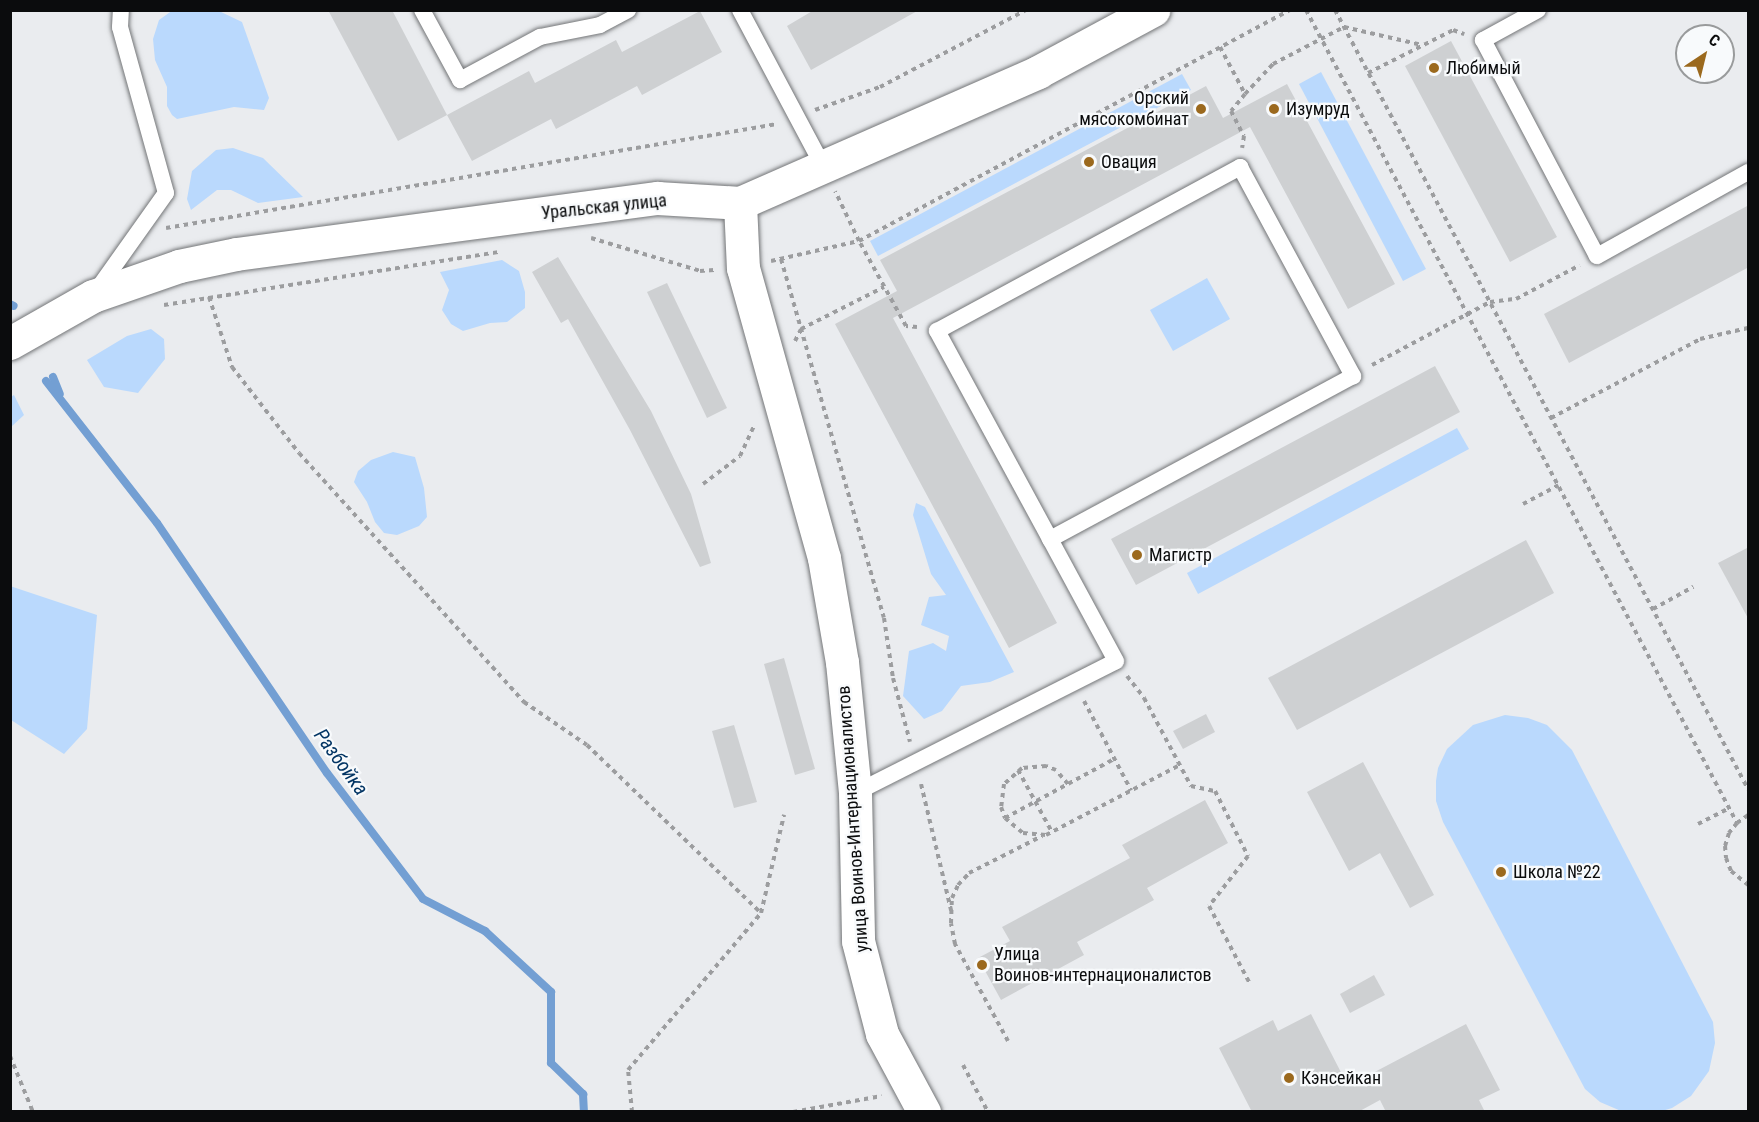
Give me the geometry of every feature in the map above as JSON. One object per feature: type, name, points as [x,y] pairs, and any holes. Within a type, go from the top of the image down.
[{"type":"street","name":"Уральская улица","points":[[10,343],[93,296],[179,266],[236,254],[657,198],[740,203],[1038,72],[1149,12]]},
{"type":"street","name":"улица Воинов-Интернационалистов","points":[[740,203],[743,268],[824,558],[842,662],[855,793],[858,941],[882,1034],[918,1101]]},
{"type":"lane","points":[[93,296],[166,193],[120,27],[121,10]]},
{"type":"lane","points":[[422,10],[459,80],[540,37],[600,25],[628,10]]},
{"type":"lane","points":[[740,10],[823,166]]},
{"type":"lane","points":[[1538,10],[1483,40],[1597,256],[1749,172]]},
{"type":"lane","points":[[855,793],[1116,661],[937,331],[1240,167],[1353,376],[1050,539]]},
{"type":"path","points":[[139,233],[777,124],[880,87],[1026,10]]},
{"type":"path","points":[[1008,1041],[955,944],[951,910],[893,678],[884,618],[781,259],[859,241],[1290,10]]},
{"type":"path","points":[[1306,10],[1737,823]]},
{"type":"path","points":[[1335,10],[1749,789]]},
{"type":"path","points":[[1240,167],[1244,136],[1231,111],[1273,64],[1344,27],[1422,45]]},
{"type":"path","points":[[1368,73],[1452,30],[1483,40]]},
{"type":"path","points":[[1220,47],[1245,94]]},
{"type":"path","points":[[823,166],[859,241],[906,326],[937,331]]},
{"type":"path","points":[[589,237],[700,271]]},
{"type":"path","points":[[153,308],[209,297],[509,250]]},
{"type":"path","points":[[1353,376],[1490,302],[1516,299],[1597,256]]},
{"type":"path","points":[[801,329],[884,286]]},
{"type":"path","points":[[209,297],[232,367],[298,453],[524,702],[587,745],[761,913]]},
{"type":"path","points":[[1551,417],[1700,339],[1749,328]]},
{"type":"path","points":[[1523,504],[1558,485]]},
{"type":"path","points":[[1653,609],[1693,587]]},
{"type":"path","points":[[1116,661],[1144,698],[1191,786],[1215,791],[1248,856],[1209,906],[1249,982]]},
{"type":"path","points":[[1074,682],[1131,790]]},
{"type":"path","points":[[1005,818],[1114,759]]},
{"type":"path","points":[[1046,835],[1023,833],[1005,818],[1001,796],[1004,784],[1018,770],[1034,765],[1056,770],[1068,784]]},
{"type":"path","points":[[951,910],[952,898],[958,885],[969,873],[1180,765]]},
{"type":"path","points":[[1018,770],[1052,832]]},
{"type":"path","points":[[1698,824],[1729,808]]},
{"type":"path","points":[[633,1112],[628,1071],[761,913],[784,814]]},
{"type":"path","points":[[1749,815],[1737,823],[1729,833],[1725,846],[1726,858],[1731,871],[1749,885]]},
{"type":"path","points":[[10,1056],[33,1112]]},
{"type":"path","points":[[963,1065],[988,1112]]},
{"type":"path","points":[[792,1112],[918,1101]]},
{"type":"shaded area","points":[[173,10],[219,11],[242,22],[269,98],[264,110],[234,107],[177,119],[172,115],[167,106],[167,87],[155,60],[153,39],[159,20]]},
{"type":"shaded area","points":[[1321,72],[1426,269],[1403,281],[1299,84]]},
{"type":"shaded area","points":[[1182,74],[1191,90],[878,256],[870,241]]},
{"type":"shaded area","points":[[233,148],[263,158],[303,197],[258,203],[231,190],[217,190],[191,210],[187,199],[192,171],[216,150]]},
{"type":"shaded area","points":[[502,260],[519,271],[525,292],[525,308],[507,322],[490,323],[463,331],[451,324],[442,310],[449,290],[440,272]]},
{"type":"shaded area","points":[[1207,278],[1230,319],[1173,351],[1150,310]]},
{"type":"shaded area","points":[[151,329],[164,339],[165,359],[138,393],[104,387],[87,360],[127,336]]},
{"type":"shaded area","points":[[14,395],[24,415],[11,427],[11,397]]},
{"type":"shaded area","points":[[1457,428],[1469,449],[1198,594],[1187,573]]},
{"type":"shaded area","points":[[393,452],[415,457],[424,488],[427,517],[419,526],[397,535],[384,533],[375,522],[367,502],[354,482],[358,471],[371,460]]},
{"type":"shaded area","points":[[916,503],[925,507],[1014,672],[990,682],[961,686],[942,711],[924,719],[903,696],[909,651],[933,643],[946,651],[949,636],[921,625],[929,597],[946,595],[931,574],[913,515]]},
{"type":"shaded area","points":[[10,586],[97,615],[87,729],[64,754],[11,720]]},
{"type":"shaded area","points":[[1505,715],[1528,718],[1547,725],[1572,750],[1713,1022],[1715,1043],[1709,1071],[1691,1096],[1672,1108],[1662,1111],[1621,1111],[1600,1102],[1585,1089],[1443,822],[1436,801],[1436,781],[1438,768],[1447,749],[1473,725]]},
{"type":"building","points":[[328,10],[392,10],[447,115],[398,141]]},
{"type":"building","points":[[814,10],[919,10],[811,70],[787,26]]},
{"type":"building","points":[[700,11],[722,52],[642,95],[637,86],[556,129],[551,119],[472,161],[447,115],[529,71],[535,83],[616,40],[622,52]]},
{"type":"building","points":[[1451,41],[1557,237],[1510,262],[1405,66]]},
{"type":"building","points":[[1287,84],[1395,284],[1348,309],[1250,127],[893,318],[1057,623],[1009,648],[835,324],[897,291],[880,260],[1206,86],[1223,118]]},
{"type":"building","points":[[1749,205],[1749,267],[1569,363],[1544,314]]},
{"type":"building","points":[[558,257],[651,411],[691,494],[711,563],[700,567],[630,430],[568,319],[561,323],[532,272]]},
{"type":"building","points":[[667,283],[727,408],[707,418],[647,292]]},
{"type":"building","points":[[1435,366],[1460,412],[1136,585],[1111,539]]},
{"type":"building","points":[[1526,540],[1554,593],[1297,730],[1268,678]]},
{"type":"building","points":[[1749,547],[1749,620],[1718,563]]},
{"type":"building","points":[[784,658],[815,769],[795,775],[764,664]]},
{"type":"building","points":[[1206,714],[1215,732],[1183,749],[1173,731]]},
{"type":"building","points":[[734,725],[757,802],[734,808],[712,731]]},
{"type":"building","points":[[1363,762],[1434,895],[1410,908],[1380,853],[1349,871],[1307,792]]},
{"type":"building","points":[[1205,800],[1228,843],[1147,888],[1154,900],[1077,942],[1084,955],[1001,1000],[978,958],[1010,941],[1002,927],[1130,858],[1122,845]]},
{"type":"building","points":[[1374,975],[1385,995],[1350,1013],[1340,994]]},
{"type":"building","points":[[1311,1014],[1348,1086],[1466,1024],[1500,1090],[1479,1100],[1485,1112],[1386,1112],[1380,1100],[1358,1112],[1252,1112],[1219,1048],[1273,1020],[1278,1031]]},
{"type":"waterway","name":"Разбойка","points":[[10,304],[14,306]]},
{"type":"waterway","name":"Разбойка","points":[[53,377],[60,394]]},
{"type":"waterway","name":"Разбойка","points":[[46,381],[157,523],[327,773],[423,899],[485,931],[551,992],[551,1063],[583,1094],[584,1112]]},
{"type":"place","name":"Любимый","points":[[1434,68]]},
{"type":"place","name":"Орский мясокомбинат","points":[[1201,109]]},
{"type":"place","name":"Изумруд","points":[[1274,109]]},
{"type":"place","name":"Овация","points":[[1089,162]]},
{"type":"place","name":"Магистр","points":[[1137,555]]},
{"type":"place","name":"Школа №22","points":[[1501,872]]},
{"type":"place","name":"Улица Воинов-интернационалистов","points":[[982,965]]},
{"type":"place","name":"Кэнсейкан","points":[[1289,1078]]}]
